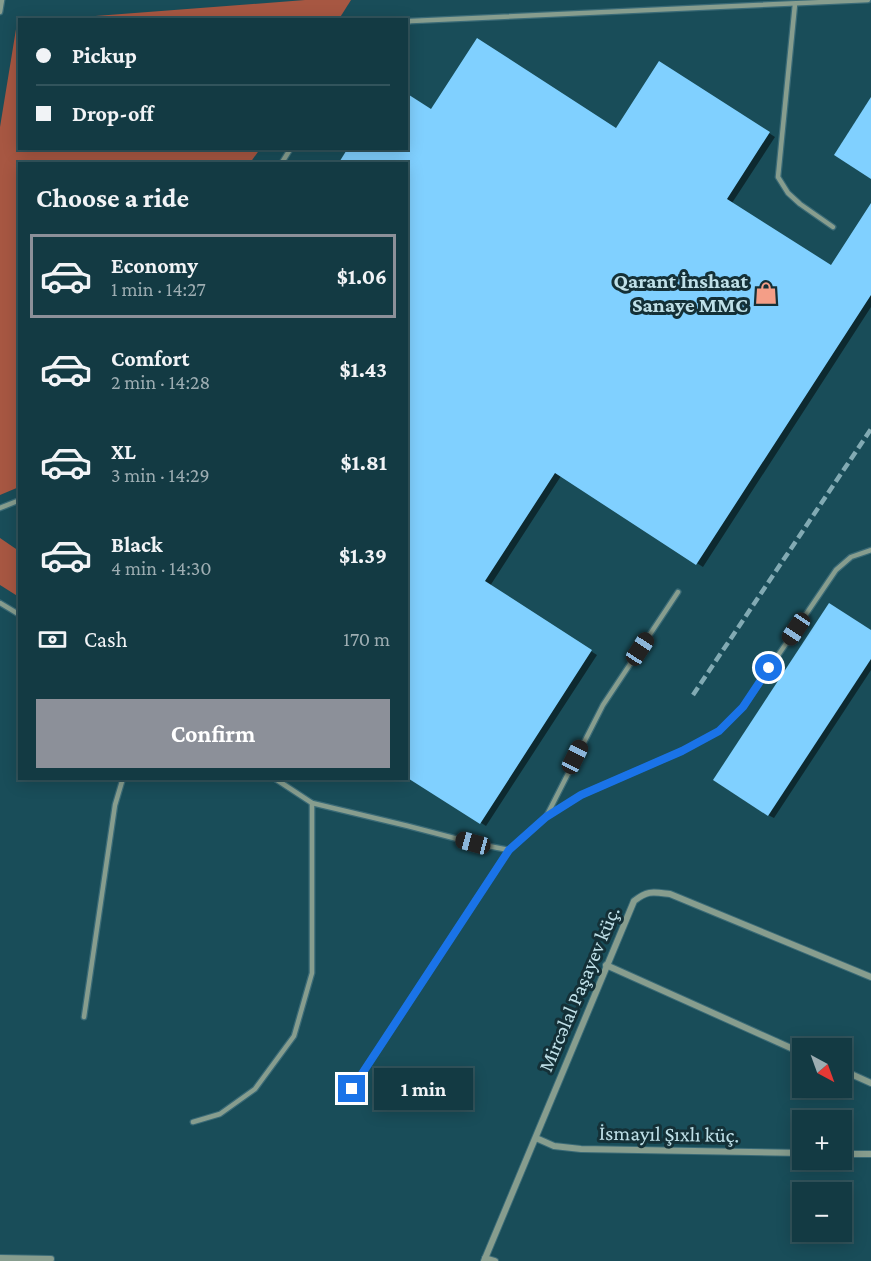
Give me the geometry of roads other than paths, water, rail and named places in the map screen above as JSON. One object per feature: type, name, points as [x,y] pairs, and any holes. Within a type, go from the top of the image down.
[{"type":"street","name":"Mircəlal Paşayev küç.","points":[[485,1260],[606,966],[634,901],[642,894],[651,891],[670,894],[871,977]]},
{"type":"street","points":[[606,966],[792,1049]]},
{"type":"street","points":[[852,1074],[871,1083]]},
{"type":"street","name":"İsmayıl Şıxlı küç.","points":[[536,1138],[554,1146],[581,1149],[792,1153]]},
{"type":"street","points":[[852,1154],[871,1154]]},
{"type":"street","points":[[0,1258],[51,1259]]},
{"type":"street","points":[[485,1260],[495,1261]]},
{"type":"lane","points":[[0,11],[2,0]]},
{"type":"lane","points":[[408,22],[868,0]]},
{"type":"lane","points":[[795,4],[778,177],[788,193],[800,204],[833,227]]},
{"type":"lane","points":[[0,508],[18,501]]},
{"type":"lane","points":[[352,1089],[509,850],[546,817],[581,795],[682,751],[719,731],[743,707],[836,570],[851,557],[871,550]]},
{"type":"lane","points":[[546,817],[603,705],[678,592]]},
{"type":"lane","points":[[0,603],[18,614]]},
{"type":"lane","points":[[84,1017],[115,805],[122,780]]},
{"type":"lane","points":[[277,780],[312,803],[509,850]]},
{"type":"lane","points":[[193,1122],[220,1114],[255,1089],[294,1036],[312,973],[312,803]]},
{"type":"railway","points":[[693,695],[871,429]]},
{"type":"place","name":"Qarant İnshaat Sanaye MMC","points":[[766,293]]}]
